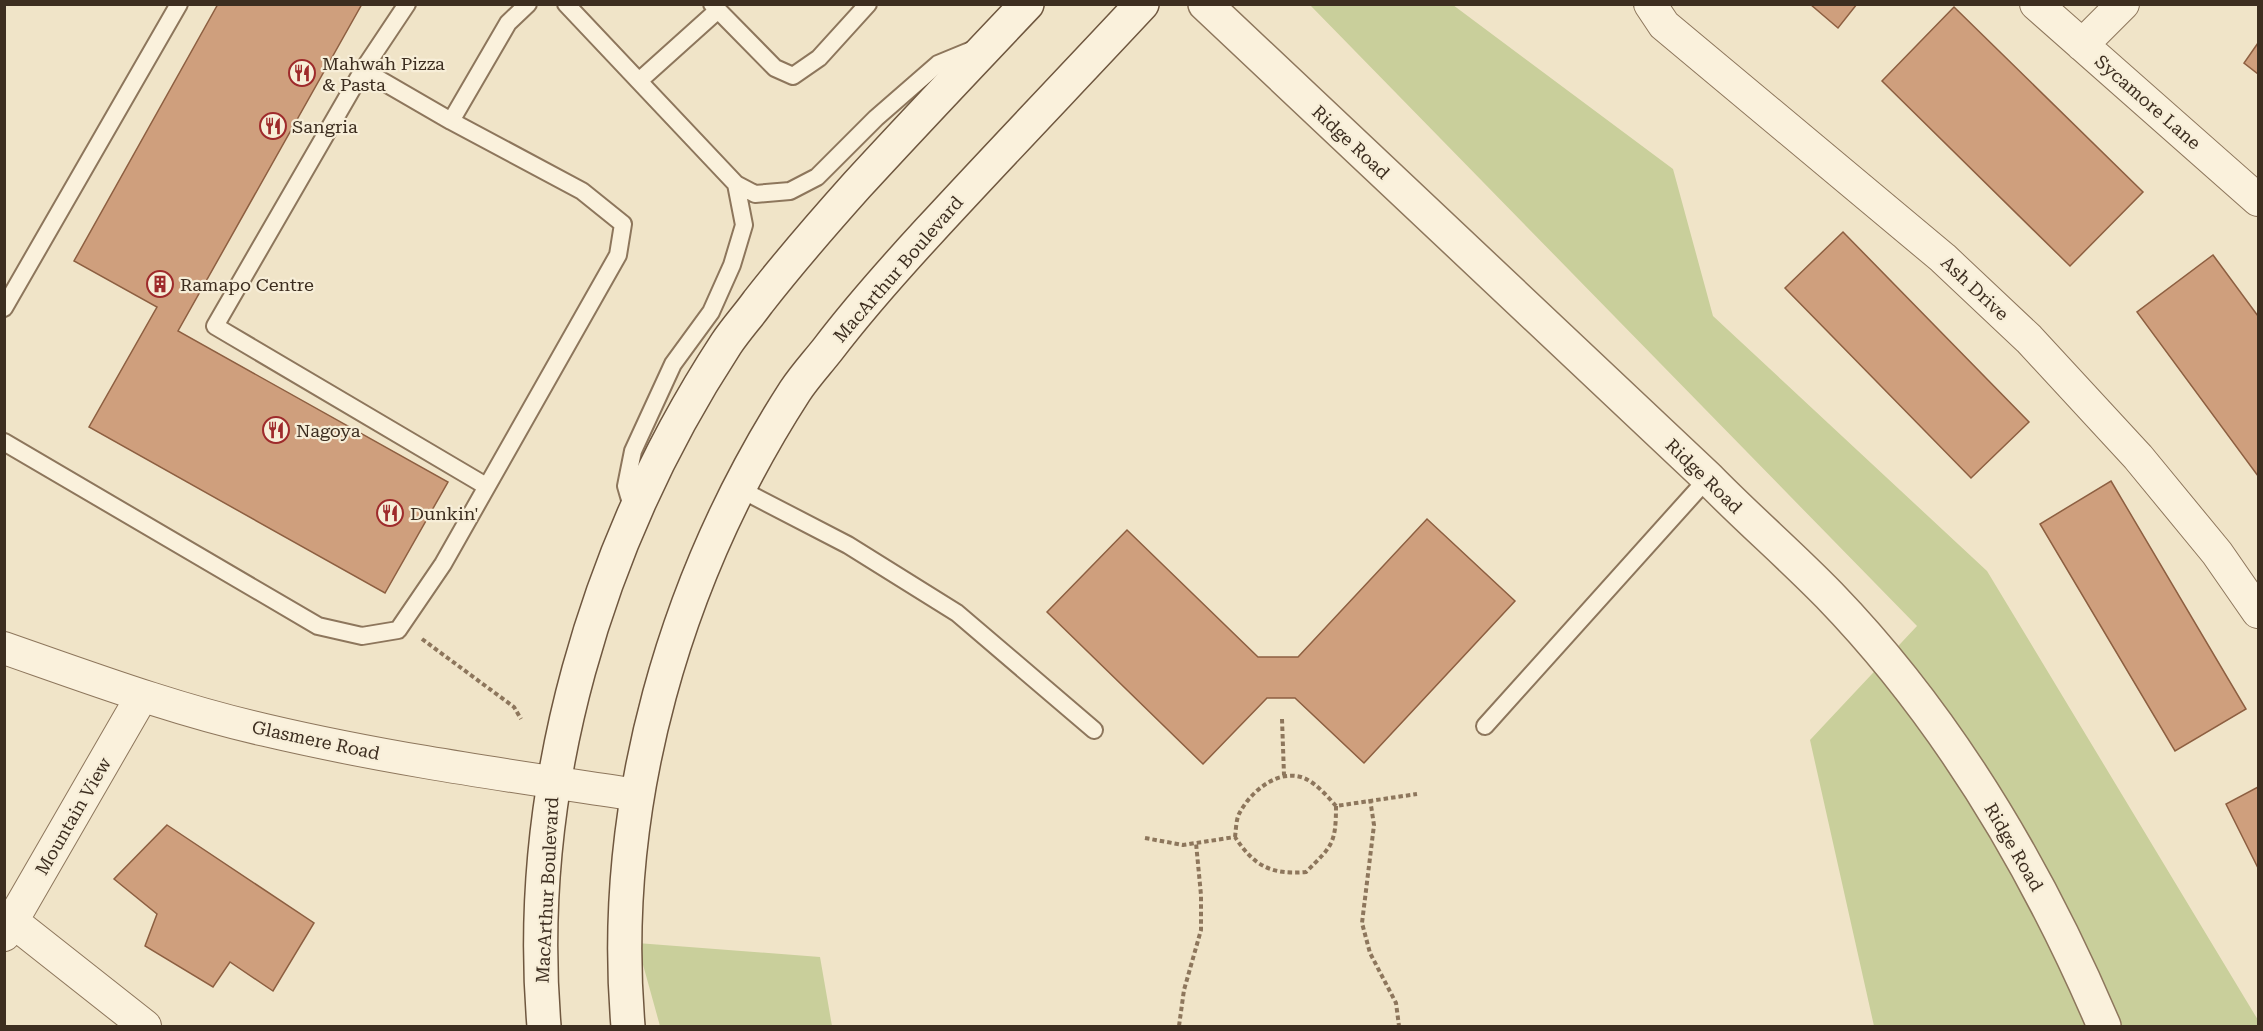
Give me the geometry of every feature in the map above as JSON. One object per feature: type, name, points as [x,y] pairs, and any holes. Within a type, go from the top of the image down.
[{"type":"main road","name":"MacArthur Boulevard","points":[[544,1026],[541,993],[543,890],[554,782],[579,671],[614,563],[664,448],[727,342],[804,243],[1027,4]]},
{"type":"main road","name":"MacArthur Boulevard","points":[[628,1026],[625,989],[626,895],[636,795],[660,693],[692,593],[738,488],[796,389],[868,297],[1142,4]]},
{"type":"main road","name":"Ridge Road","points":[[1204,4],[1708,478],[1829,595],[1901,678],[1964,762],[2023,858],[2075,958],[2104,1026]]},
{"type":"street","name":"Ash Drive","points":[[1650,4],[1664,25],[1943,258],[2029,339],[2138,457],[2217,553],[2259,612]]},
{"type":"street","name":"Sycamore Lane","points":[[2036,4],[2259,200]]},
{"type":"street","points":[[2082,45],[2123,4]]},
{"type":"street","name":"Glasmere Road","points":[[4,648],[142,696],[295,737],[424,762],[636,795]]},
{"type":"street","name":"Mountain View","points":[[8,928],[142,696]]},
{"type":"street","points":[[8,928],[145,1026]]},
{"type":"lane","points":[[4,308],[179,4]]},
{"type":"lane","points":[[407,4],[363,70],[215,326],[486,486]]},
{"type":"lane","points":[[451,121],[508,23],[528,4]]},
{"type":"lane","points":[[567,4],[736,184],[755,194],[790,191],[817,177],[876,118],[938,64],[990,43]]},
{"type":"lane","points":[[639,81],[715,7],[775,68],[793,76],[819,58],[868,4]]},
{"type":"lane","points":[[4,442],[318,626],[362,636],[399,630],[442,564],[618,255],[623,224],[582,191],[451,121],[363,70]]},
{"type":"lane","points":[[635,516],[626,486],[633,451],[673,364],[711,312],[732,265],[744,225],[736,184]]},
{"type":"lane","points":[[1485,726],[1708,478]]},
{"type":"lane","points":[[738,488],[848,545],[957,613],[1094,730]]},
{"type":"path","points":[[403,624],[514,707],[521,719]]},
{"type":"path","points":[[1282,719],[1284,776]]},
{"type":"path","points":[[1284,776],[1305,778],[1336,806],[1336,834],[1326,852],[1306,872],[1284,874],[1266,868],[1246,854],[1235,837],[1238,816],[1252,794],[1266,784],[1284,776]]},
{"type":"path","points":[[1336,806],[1417,794]]},
{"type":"path","points":[[1370,798],[1374,825],[1362,923],[1371,953],[1396,1003],[1399,1026]]},
{"type":"path","points":[[1145,838],[1183,845],[1235,837]]},
{"type":"path","points":[[1179,1026],[1184,990],[1201,930],[1199,858],[1196,843]]},
{"type":"green space","points":[[1310,5],[1453,5],[1673,169],[1713,316],[1987,571],[2258,1020],[2258,1026],[1874,1026],[1810,740],[1917,626]]},
{"type":"green space","points":[[637,943],[820,957],[832,1026],[660,1026]]},
{"type":"building","name":"Ramapo Centre","points":[[218,4],[362,4],[178,331],[448,482],[385,593],[89,427],[157,307],[74,261]]},
{"type":"building","points":[[1810,4],[1857,4],[1838,28]]},
{"type":"building","points":[[1954,7],[2143,192],[2070,266],[1882,81]]},
{"type":"building","points":[[2258,43],[2258,74],[2244,63]]},
{"type":"building","points":[[1843,232],[2029,422],[1971,478],[1785,288]]},
{"type":"building","points":[[2213,255],[2258,316],[2258,476],[2137,312]]},
{"type":"building","points":[[2111,481],[2246,709],[2175,751],[2040,524]]},
{"type":"building","points":[[1427,519],[1515,601],[1364,763],[1295,698],[1267,698],[1203,764],[1047,612],[1127,530],[1258,657],[1298,657]]},
{"type":"building","points":[[2258,787],[2258,868],[2226,804]]},
{"type":"building","points":[[167,825],[314,923],[273,991],[230,962],[213,987],[145,946],[157,914],[114,879]]},
{"type":"place","name":"Mahwah Pizza & Pasta","points":[[302,73]]},
{"type":"place","name":"Sangria","points":[[273,126]]},
{"type":"place","name":"Ramapo Centre","points":[[160,284]]},
{"type":"place","name":"Nagoya","points":[[276,430]]},
{"type":"place","name":"Dunkin'","points":[[390,513]]}]
